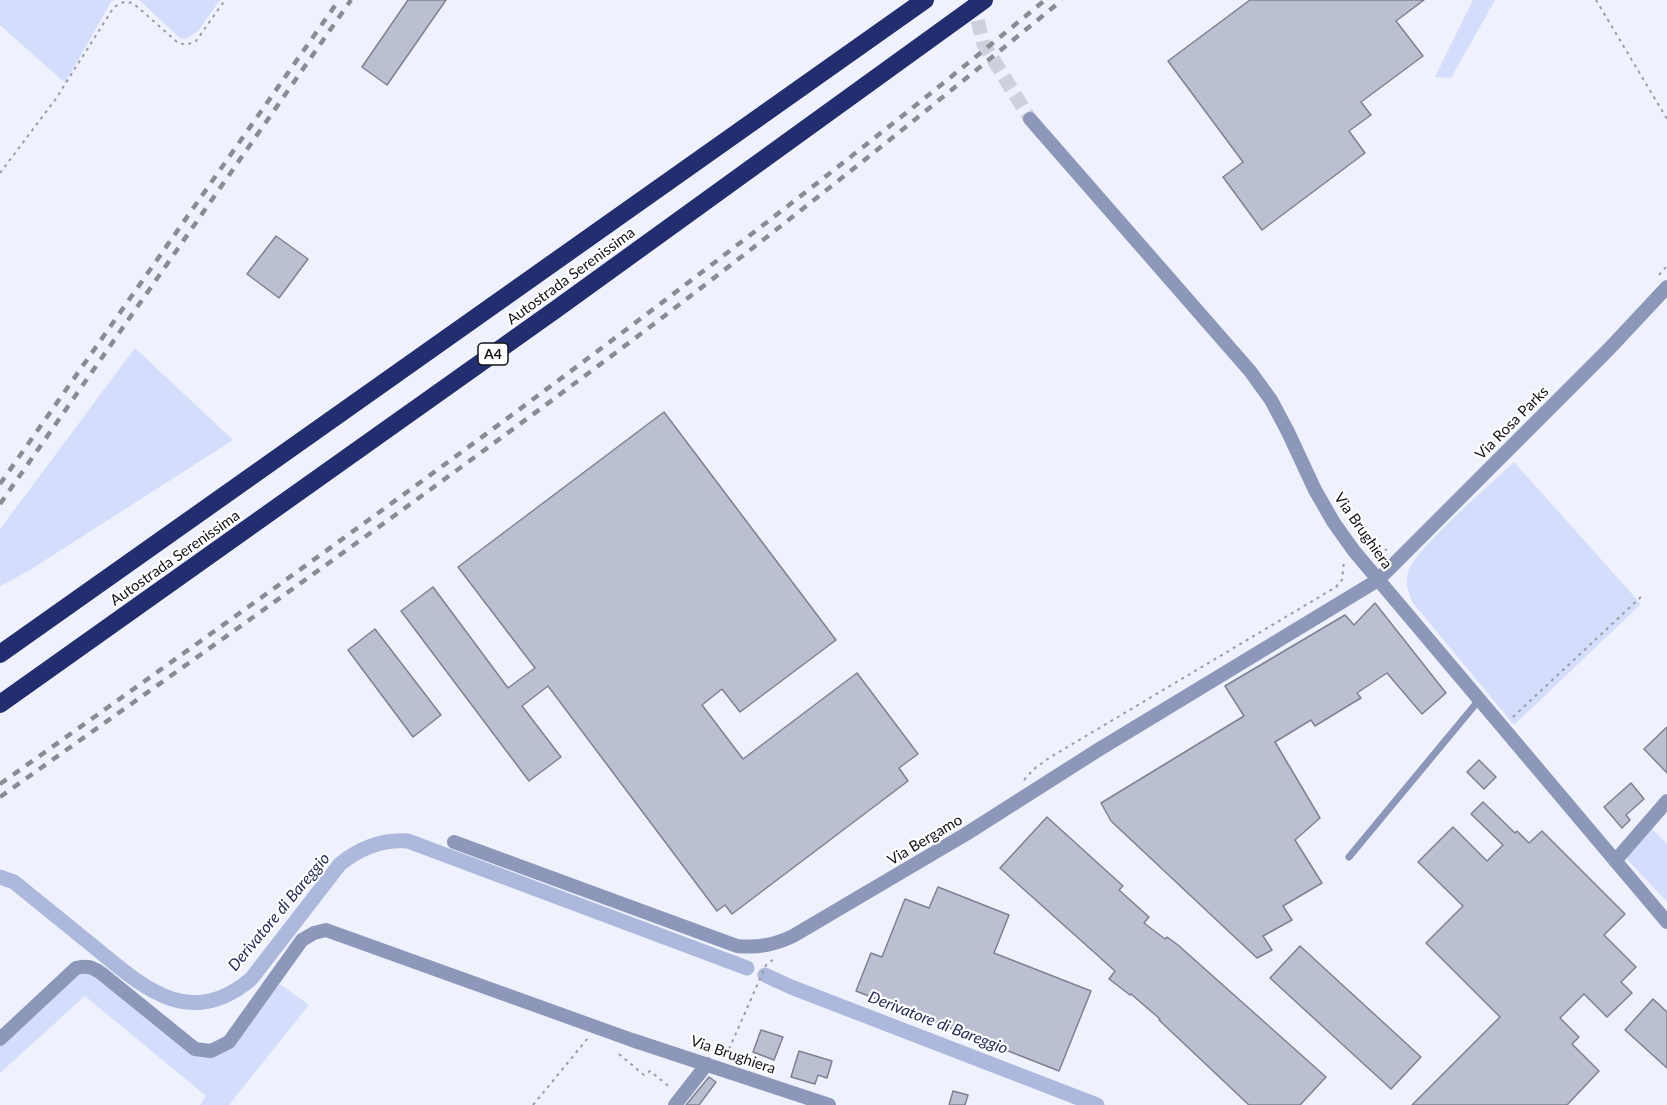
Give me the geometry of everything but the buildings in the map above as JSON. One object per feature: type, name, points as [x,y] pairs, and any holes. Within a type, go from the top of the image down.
[{"type":"highway","name":"Autostrada Serenissima","points":[[0,654],[925,0]]},
{"type":"highway","name":"Autostrada Serenissima","points":[[0,704],[555,310],[984,0]]},
{"type":"street","name":"Via Brughiera","points":[[1030,119],[1250,371],[1271,400],[1315,490],[1334,523],[1378,580],[1667,922]]},
{"type":"street","name":"Via Rosa Parks","points":[[1378,580],[1609,350],[1667,287]]},
{"type":"street","name":"Via Bergamo","points":[[454,842],[737,946],[752,948],[779,942],[808,929],[966,834],[1098,750],[1378,580]]},
{"type":"street","points":[[1615,861],[1667,801]]},
{"type":"street","name":"Via Brughiera","points":[[0,1039],[76,968],[84,966],[101,973],[195,1049],[211,1051],[229,1042],[302,940],[314,933],[326,930],[627,1038],[707,1064],[797,1100],[829,1105]]},
{"type":"street","points":[[675,1105],[707,1064]]},
{"type":"lane","points":[[1349,857],[1479,700]]},
{"type":"path","points":[[0,173],[55,100],[114,8],[124,2],[133,3],[177,42],[186,45],[196,40],[225,0]]},
{"type":"path","points":[[1596,0],[1667,119]]},
{"type":"path","points":[[1502,727],[1644,594]]},
{"type":"path","points":[[533,1105],[597,1027]]},
{"type":"path","points":[[619,1054],[644,1075],[650,1071],[675,1090]]},
{"type":"shaded area","points":[[0,0],[115,0],[111,2],[65,83],[0,25]]},
{"type":"shaded area","points":[[139,0],[220,0],[198,31],[186,39],[180,38]]},
{"type":"shaded area","points":[[1473,0],[1495,0],[1451,78],[1435,77]]},
{"type":"shaded area","points":[[135,348],[233,440],[30,570],[0,586],[0,529]]},
{"type":"shaded area","points":[[1514,462],[1641,604],[1514,725],[1413,603],[1408,592],[1407,580],[1413,562],[1424,548]]},
{"type":"shaded area","points":[[1650,827],[1667,844],[1667,902],[1624,856]]},
{"type":"shaded area","points":[[90,970],[205,1055],[280,984],[309,1005],[229,1105],[200,1105],[206,1096],[85,996],[0,1073],[0,1045],[72,975]]},
{"type":"waterway","name":"Derivatore di Bareggio","points":[[0,877],[14,882],[130,976],[168,997],[187,1002],[207,1002],[228,994],[251,979],[340,864],[355,853],[372,846],[398,841],[408,841],[747,968]]},
{"type":"waterway","name":"Derivatore di Bareggio","points":[[765,975],[1097,1105]]},
{"type":"tunnel","points":[[973,0],[983,43],[1030,119]]},
{"type":"railway","points":[[0,484],[339,0]]},
{"type":"railway","points":[[0,504],[351,0]]},
{"type":"railway","points":[[0,784],[530,402],[790,204],[1045,0]]},
{"type":"railway","points":[[0,797],[380,526],[606,360],[836,183],[1062,0]]}]
